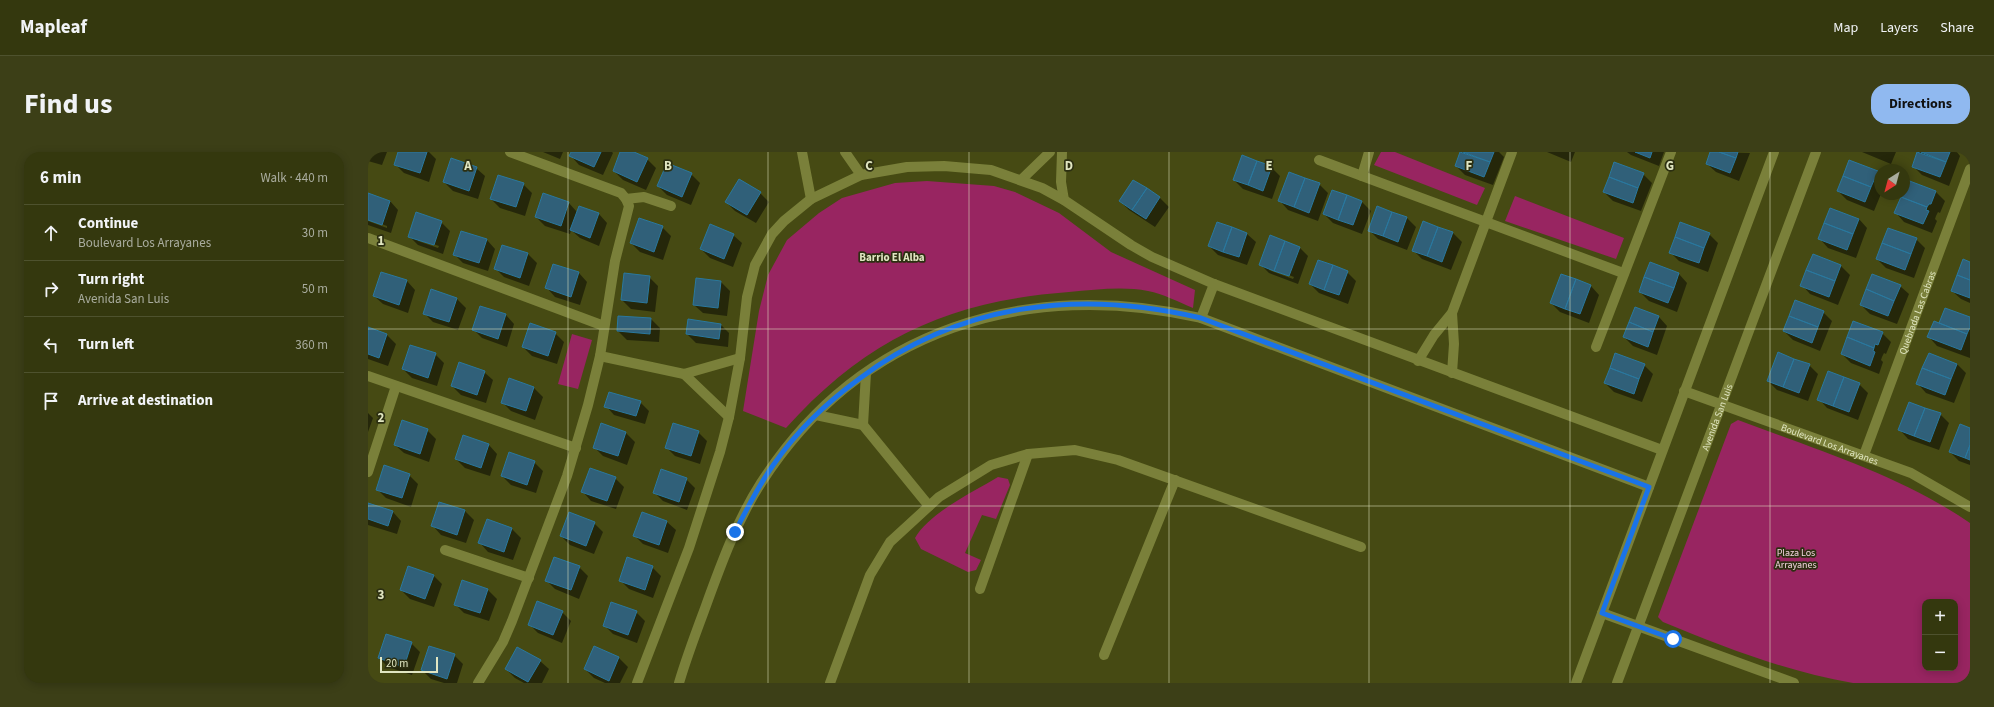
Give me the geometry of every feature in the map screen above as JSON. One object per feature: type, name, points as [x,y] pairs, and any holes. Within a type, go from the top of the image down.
[{"type":"street","points":[[478,683],[503,642],[529,578],[576,448],[600,356],[615,261],[628,211],[626,199],[616,191],[510,152]]},
{"type":"street","points":[[802,152],[811,199]]},
{"type":"street","points":[[845,152],[861,176]]},
{"type":"street","points":[[1021,180],[1050,152]]},
{"type":"street","points":[[1062,152],[1061,182],[1064,200]]},
{"type":"street","points":[[1362,176],[1369,152]]},
{"type":"street","points":[[1418,361],[1434,335],[1452,313],[1512,152]]},
{"type":"street","points":[[1596,348],[1623,273],[1670,152]]},
{"type":"street","points":[[1576,683],[1774,152]]},
{"type":"street","name":"Avenida San Luis","points":[[1617,683],[1816,152]]},
{"type":"street","points":[[1320,160],[1623,273]]},
{"type":"street","points":[[637,683],[689,548],[720,452],[729,417],[740,358],[747,297],[755,264],[772,234],[784,221],[811,199],[861,176],[907,167],[944,166],[991,170],[1021,180],[1064,200],[1136,248],[1214,284],[1418,361],[1662,450]]},
{"type":"street","name":"Quebrada Las Cabras","points":[[1864,455],[1970,170]]},
{"type":"street","points":[[626,199],[644,197],[671,206]]},
{"type":"street","points":[[368,238],[604,326]]},
{"type":"street","points":[[1201,318],[1214,284]]},
{"type":"street","points":[[679,683],[722,561],[747,508],[774,464],[816,415],[866,373],[908,347],[942,331],[979,318],[1010,311],[1044,306],[1108,304],[1170,311],[1201,318],[1649,487]]},
{"type":"street","points":[[1452,313],[1454,344],[1452,373]]},
{"type":"street","points":[[600,356],[684,374],[740,358]]},
{"type":"street","points":[[863,426],[866,373]]},
{"type":"street","points":[[684,374],[729,417]]},
{"type":"street","points":[[368,376],[576,448]]},
{"type":"street","points":[[368,472],[396,386]]},
{"type":"street","name":"Boulevard Los Arrayanes","points":[[1684,391],[1864,455],[1917,476],[1970,507]]},
{"type":"street","points":[[816,415],[863,426],[929,506]]},
{"type":"street","points":[[830,683],[870,574],[890,542],[939,497],[991,465],[1028,454],[1075,450],[1118,460],[1361,547]]},
{"type":"street","points":[[980,589],[1028,454]]},
{"type":"street","points":[[1104,655],[1175,480]]},
{"type":"street","points":[[445,550],[529,578]]},
{"type":"street","points":[[1602,613],[1766,679],[1794,683]]},
{"type":"green space","points":[[1381,152],[1395,152],[1485,188],[1477,205],[1374,165]]},
{"type":"green space","points":[[927,181],[994,186],[1015,192],[1059,213],[1111,252],[1195,290],[1193,308],[1154,292],[1118,289],[1069,292],[1026,297],[986,304],[948,315],[913,330],[879,348],[848,370],[816,397],[786,428],[743,411],[759,311],[768,275],[787,240],[819,213],[842,198],[895,183]]},
{"type":"green space","points":[[1515,196],[1624,238],[1616,259],[1505,221]]},
{"type":"green space","points":[[572,334],[592,340],[578,389],[558,384]]},
{"type":"green space","name":"Plaza Los Arrayanes","points":[[1738,420],[1828,453],[1887,477],[1943,506],[1970,523],[1970,683],[1853,683],[1828,678],[1803,672],[1733,650],[1663,622],[1658,617],[1731,424]]},
{"type":"green space","points":[[998,477],[1008,479],[1010,485],[996,519],[982,515],[965,553],[981,560],[976,570],[968,572],[921,549],[915,538],[930,520],[964,496]]},
{"type":"building","points":[[398,152],[427,152],[420,173],[394,165]]},
{"type":"building","points":[[571,152],[601,152],[594,167],[569,156]]},
{"type":"building","points":[[620,152],[634,152],[648,158],[637,182],[613,171]]},
{"type":"building","points":[[1460,152],[1490,162],[1484,177],[1455,166]]},
{"type":"building","points":[[1463,152],[1494,152],[1490,162]]},
{"type":"building","points":[[1635,152],[1652,152],[1650,158]]},
{"type":"building","points":[[1710,152],[1719,152],[1736,158],[1730,173],[1706,164]]},
{"type":"building","points":[[1719,152],[1738,152],[1736,158]]},
{"type":"building","points":[[1917,152],[1946,162],[1940,177],[1912,167]]},
{"type":"building","points":[[1921,152],[1950,152],[1946,162]]},
{"type":"building","points":[[1242,155],[1257,161],[1248,185],[1233,180]]},
{"type":"building","points":[[451,158],[477,167],[469,191],[443,182]]},
{"type":"building","points":[[1849,160],[1874,169],[1874,180],[1871,187],[1843,176]]},
{"type":"building","points":[[1257,161],[1272,166],[1263,191],[1248,185]]},
{"type":"building","points":[[1614,162],[1644,173],[1638,188],[1609,177]]},
{"type":"building","points":[[667,163],[692,173],[682,197],[657,186]]},
{"type":"building","points":[[1289,172],[1305,178],[1294,207],[1278,201]]},
{"type":"building","points":[[498,175],[524,183],[516,207],[490,199]]},
{"type":"building","points":[[1843,176],[1871,187],[1865,202],[1837,191]]},
{"type":"building","points":[[1609,177],[1638,188],[1633,203],[1603,192]]},
{"type":"building","points":[[1305,178],[1320,183],[1309,213],[1294,207]]},
{"type":"building","points":[[739,179],[761,192],[747,215],[725,202]]},
{"type":"building","points":[[1133,180],[1147,188],[1132,210],[1119,201]]},
{"type":"building","points":[[1910,181],[1936,191],[1931,204],[1927,207],[1909,200]]},
{"type":"building","points":[[1147,188],[1160,197],[1146,219],[1132,210]]},
{"type":"building","points":[[1332,190],[1347,195],[1338,220],[1323,214]]},
{"type":"building","points":[[368,193],[390,201],[382,225],[368,220]]},
{"type":"building","points":[[543,193],[569,202],[561,226],[535,217]]},
{"type":"building","points":[[1347,195],[1362,201],[1353,225],[1338,220]]},
{"type":"building","points":[[1900,200],[1909,200],[1927,207],[1926,210],[1929,211],[1923,224],[1894,213]]},
{"type":"building","points":[[579,206],[599,213],[590,238],[570,230]]},
{"type":"building","points":[[1377,206],[1392,212],[1383,236],[1368,231]]},
{"type":"building","points":[[1830,208],[1859,219],[1853,234],[1824,223]]},
{"type":"building","points":[[416,212],[442,221],[434,245],[408,237]]},
{"type":"building","points":[[1392,212],[1407,217],[1398,242],[1383,236]]},
{"type":"building","points":[[639,218],[663,226],[654,252],[630,243]]},
{"type":"building","points":[[1423,221],[1438,227],[1427,256],[1412,251]]},
{"type":"building","points":[[1217,222],[1232,227],[1223,252],[1208,246]]},
{"type":"building","points":[[1680,222],[1710,233],[1704,248],[1675,237]]},
{"type":"building","points":[[1824,223],[1853,234],[1847,250],[1818,239]]},
{"type":"building","points":[[710,224],[734,234],[724,259],[700,249]]},
{"type":"building","points":[[1232,227],[1247,233],[1239,257],[1223,252]]},
{"type":"building","points":[[1438,227],[1453,232],[1442,262],[1427,256]]},
{"type":"building","points":[[1888,228],[1917,238],[1911,254],[1882,243]]},
{"type":"building","points":[[461,231],[487,239],[479,263],[453,255]]},
{"type":"building","points":[[1270,235],[1285,241],[1274,271],[1259,265]]},
{"type":"building","points":[[1675,237],[1704,248],[1699,263],[1669,253]]},
{"type":"building","points":[[1285,241],[1300,247],[1289,276],[1274,271]]},
{"type":"building","points":[[1882,243],[1911,254],[1905,270],[1876,259]]},
{"type":"building","points":[[502,245],[528,253],[520,278],[494,269]]},
{"type":"building","points":[[1813,254],[1841,265],[1835,281],[1806,270]]},
{"type":"building","points":[[1963,259],[1970,262],[1970,280],[1957,275]]},
{"type":"building","points":[[1318,260],[1333,265],[1324,290],[1309,284]]},
{"type":"building","points":[[1650,262],[1679,273],[1674,288],[1644,277]]},
{"type":"building","points":[[553,264],[579,272],[571,297],[545,288]]},
{"type":"building","points":[[1333,265],[1348,271],[1339,295],[1324,290]]},
{"type":"building","points":[[1806,270],[1835,281],[1829,297],[1800,286]]},
{"type":"building","points":[[381,272],[407,280],[399,305],[373,296]]},
{"type":"building","points":[[624,273],[650,276],[647,303],[621,300]]},
{"type":"building","points":[[1561,274],[1576,279],[1565,309],[1550,303]]},
{"type":"building","points":[[1872,274],[1901,285],[1894,301],[1866,289]]},
{"type":"building","points":[[1957,275],[1970,280],[1970,298],[1951,291]]},
{"type":"building","points":[[1644,277],[1674,288],[1668,303],[1639,292]]},
{"type":"building","points":[[696,278],[721,281],[718,308],[693,305]]},
{"type":"building","points":[[1576,279],[1591,285],[1580,314],[1565,309]]},
{"type":"building","points":[[431,289],[457,298],[449,322],[423,314]]},
{"type":"building","points":[[1866,289],[1894,301],[1888,316],[1860,305]]},
{"type":"building","points":[[1795,300],[1824,311],[1818,327],[1789,316]]},
{"type":"building","points":[[480,306],[506,314],[498,339],[472,330]]},
{"type":"building","points":[[1635,307],[1659,316],[1653,332],[1629,322]]},
{"type":"building","points":[[1945,308],[1970,317],[1970,327],[1967,334],[1939,323]]},
{"type":"building","points":[[618,316],[651,318],[650,334],[617,331]]},
{"type":"building","points":[[1789,316],[1818,327],[1812,343],[1783,331]]},
{"type":"building","points":[[688,319],[721,324],[719,339],[686,334]]},
{"type":"building","points":[[1853,321],[1883,332],[1878,345],[1875,344],[1874,348],[1847,337]]},
{"type":"building","points":[[1934,321],[1967,334],[1961,350],[1927,337]]},
{"type":"building","points":[[1629,322],[1653,332],[1648,347],[1623,337]]},
{"type":"building","points":[[530,323],[556,332],[548,356],[522,347]]},
{"type":"building","points":[[368,327],[387,334],[379,358],[368,354]]},
{"type":"building","points":[[1847,337],[1874,348],[1873,351],[1875,352],[1870,366],[1841,354]]},
{"type":"building","points":[[410,345],[436,353],[428,378],[402,369]]},
{"type":"building","points":[[1778,352],[1794,359],[1783,387],[1767,381]]},
{"type":"building","points":[[1615,353],[1645,364],[1639,379],[1610,368]]},
{"type":"building","points":[[1929,353],[1957,364],[1951,379],[1922,368]]},
{"type":"building","points":[[1794,359],[1810,364],[1799,393],[1783,387]]},
{"type":"building","points":[[459,362],[485,371],[477,395],[451,386]]},
{"type":"building","points":[[1610,368],[1639,379],[1634,394],[1604,383]]},
{"type":"building","points":[[1922,368],[1951,379],[1945,395],[1916,384]]},
{"type":"building","points":[[1828,371],[1844,377],[1833,406],[1817,400]]},
{"type":"building","points":[[1844,377],[1860,383],[1849,412],[1833,406]]},
{"type":"building","points":[[509,378],[534,387],[526,411],[501,403]]},
{"type":"building","points":[[609,392],[641,401],[636,416],[604,407]]},
{"type":"building","points":[[1909,402],[1925,408],[1914,436],[1898,430]]},
{"type":"building","points":[[1925,408],[1941,413],[1930,442],[1914,436]]},
{"type":"building","points":[[402,420],[428,429],[420,454],[394,445]]},
{"type":"building","points":[[601,423],[626,432],[618,456],[593,448]]},
{"type":"building","points":[[673,423],[699,431],[691,456],[665,448]]},
{"type":"building","points":[[1960,424],[1970,428],[1970,445],[1965,458],[1949,452]]},
{"type":"building","points":[[463,435],[489,444],[481,468],[455,459]]},
{"type":"building","points":[[1970,445],[1970,460],[1965,458]]},
{"type":"building","points":[[509,452],[535,461],[527,485],[501,476]]},
{"type":"building","points":[[384,465],[410,474],[402,498],[376,490]]},
{"type":"building","points":[[590,468],[616,477],[607,501],[581,492]]},
{"type":"building","points":[[661,469],[687,478],[679,502],[653,493]]},
{"type":"building","points":[[439,502],[465,510],[457,535],[431,526]]},
{"type":"building","points":[[368,503],[393,511],[388,526],[368,519]]},
{"type":"building","points":[[569,512],[595,522],[586,546],[560,536]]},
{"type":"building","points":[[642,512],[667,521],[659,545],[633,536]]},
{"type":"building","points":[[487,519],[512,528],[504,552],[478,543]]},
{"type":"building","points":[[554,557],[580,566],[571,590],[545,581]]},
{"type":"building","points":[[627,557],[653,566],[645,590],[619,581]]},
{"type":"building","points":[[408,566],[434,575],[425,599],[400,590]]},
{"type":"building","points":[[462,580],[488,589],[480,613],[454,605]]},
{"type":"building","points":[[537,601],[563,611],[553,635],[528,625]]},
{"type":"building","points":[[611,602],[637,611],[628,635],[603,626]]},
{"type":"building","points":[[386,634],[412,642],[404,667],[378,658]]},
{"type":"building","points":[[429,646],[455,654],[447,679],[421,670]]},
{"type":"building","points":[[594,646],[619,657],[609,681],[584,669]]},
{"type":"building","points":[[517,647],[541,660],[528,682],[505,669]]},
{"type":"district","name":"Barrio El Alba","points":[[892,257]]},
{"type":"route","points":[[735,532],[760,484],[789,444],[802,429],[841,392],[889,357],[942,331],[987,316],[1010,311],[1044,306],[1078,304],[1139,306],[1201,318],[1649,487],[1602,613],[1673,639]]}]
